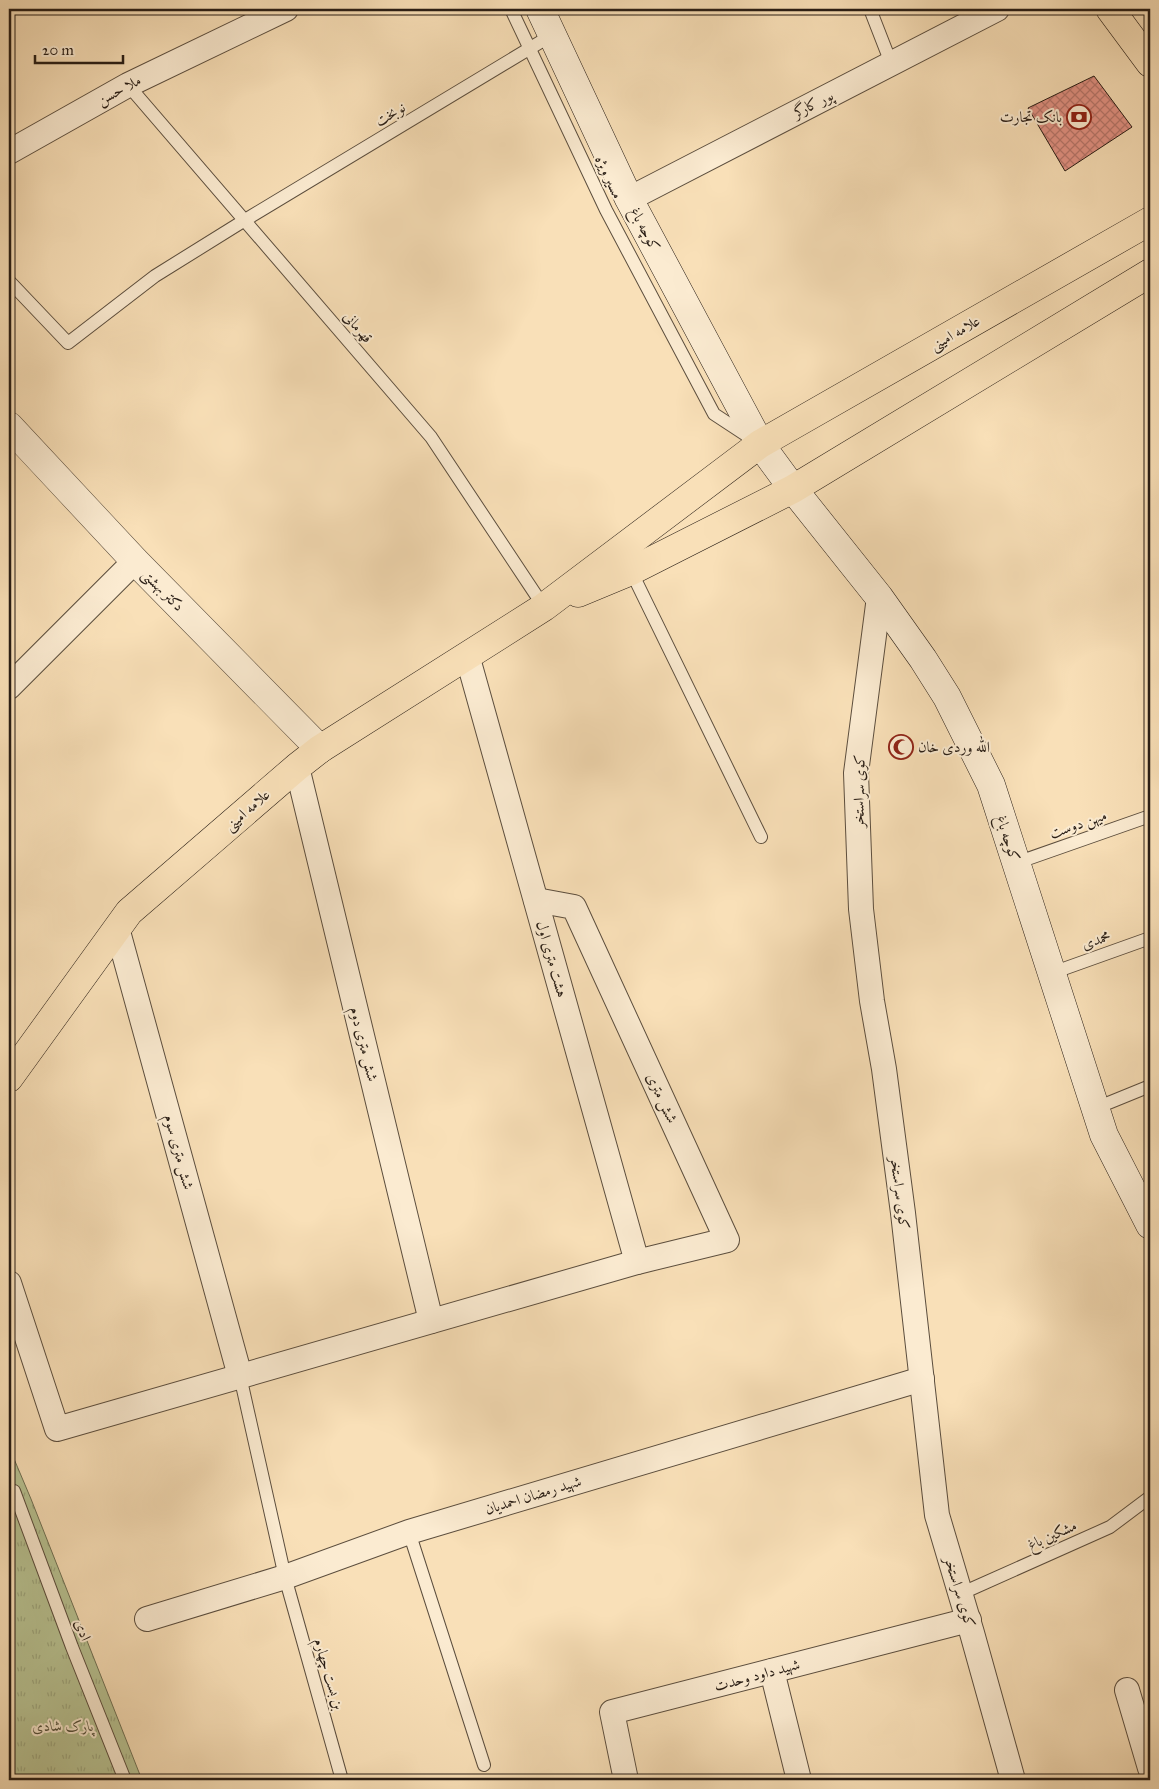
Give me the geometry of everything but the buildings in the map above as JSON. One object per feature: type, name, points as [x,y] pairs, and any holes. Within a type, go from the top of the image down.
[{"type":"main road","name":"کوچه باغ","points":[[540,9],[541,42],[629,198],[760,444],[879,598],[923,659],[946,697],[991,785],[1104,1135],[1150,1225]]},
{"type":"main road","points":[[1110,9],[1150,63]]},
{"type":"main road","name":"علامه امینی","points":[[9,1078],[129,912],[320,749],[544,607],[760,444],[1150,221]]},
{"type":"main road","points":[[544,607],[631,571],[793,489],[1150,273]]},
{"type":"main road","name":"دکتر بهشتی","points":[[9,426],[134,561],[320,749]]},
{"type":"street","name":"ملا حسن","points":[[9,152],[128,85],[286,9]]},
{"type":"street","name":"پور کارگر","points":[[629,198],[997,9]]},
{"type":"street","points":[[9,687],[134,561]]},
{"type":"street","name":"کوی سراستخر","points":[[879,598],[856,773],[861,909],[872,1001],[886,1079],[937,1515],[969,1620],[1013,1780]]},
{"type":"street","name":"هشت متری اول","points":[[467,655],[638,1262]]},
{"type":"street","name":"شش متری دوم","points":[[297,767],[431,1322]]},
{"type":"street","name":"شش متری","points":[[536,900],[574,908],[727,1240],[638,1262]]},
{"type":"street","name":"شش متری سوم","points":[[117,928],[240,1376]]},
{"type":"street","points":[[9,1283],[57,1429],[638,1262]]},
{"type":"street","name":"شهید رمضان احمدیان","points":[[147,1619],[285,1577],[409,1532],[922,1379]]},
{"type":"street","name":"شهید داود وحدت","points":[[626,1780],[612,1712],[969,1620]]},
{"type":"street","points":[[772,1671],[799,1780]]},
{"type":"street","points":[[1127,1690],[1150,1768]]},
{"type":"lane","name":"مسیر ویژه","points":[[511,9],[541,42],[606,210],[714,414],[760,444]]},
{"type":"lane","points":[[870,9],[891,63]]},
{"type":"lane","name":"نوبخت","points":[[9,281],[68,343],[154,276],[541,42]]},
{"type":"lane","name":"قهرمانی","points":[[128,85],[431,437],[544,607]]},
{"type":"lane","points":[[631,571],[761,837]]},
{"type":"lane","name":"میهن دوست","points":[[1016,863],[1150,816]]},
{"type":"lane","name":"محمدی","points":[[1052,973],[1150,938]]},
{"type":"lane","points":[[1096,1108],[1150,1086]]},
{"type":"lane","name":"بن بست چهارم","points":[[240,1376],[285,1577],[342,1780]]},
{"type":"lane","name":"ادی","points":[[14,1491],[72,1647],[126,1780]]},
{"type":"lane","name":"مشکین باغ","points":[[960,1594],[1110,1527],[1150,1497]]},
{"type":"lane","points":[[409,1532],[484,1765]]},
{"type":"green space","name":"پارک شادی","points":[[9,1447],[31,1499],[142,1780],[9,1780]]},
{"type":"place","name":"بانک تجارت","points":[[1079,117]]},
{"type":"place","name":"الله وردی خان","points":[[901,747]]}]
